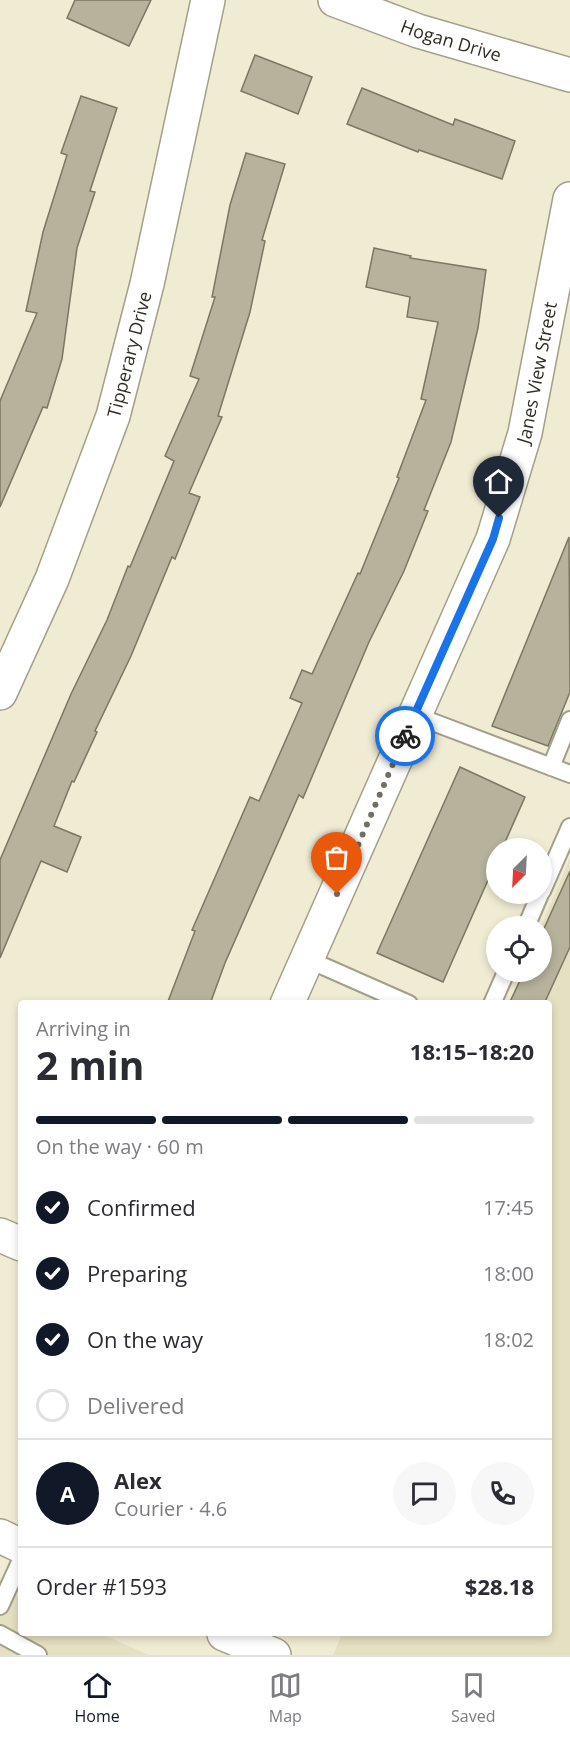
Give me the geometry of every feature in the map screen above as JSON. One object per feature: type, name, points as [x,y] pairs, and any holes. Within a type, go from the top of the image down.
[{"type":"street","name":"Tipperary Drive","points":[[0,693],[52,579],[113,416],[147,284],[208,0]]},
{"type":"street","name":"Hogan Drive","points":[[335,0],[418,31],[570,75]]},
{"type":"street","name":"Janes View Street","points":[[289,1000],[493,539],[525,433],[570,199]]},
{"type":"street","points":[[0,1235],[18,1243]]},
{"type":"street","points":[[0,1536],[18,1545]]},
{"type":"street","points":[[229,1636],[274,1655]]},
{"type":"lane","points":[[414,715],[570,774]]},
{"type":"lane","points":[[551,767],[570,720]]},
{"type":"lane","points":[[552,868],[570,827]]},
{"type":"lane","points":[[307,959],[400,1000]]},
{"type":"lane","points":[[494,1000],[502,982]]},
{"type":"lane","points":[[0,1605],[18,1566]]},
{"type":"lane","points":[[0,1634],[38,1655]]},
{"type":"shaded area","points":[[570,858],[570,1655],[333,1655],[341,1636],[552,1636],[552,1000],[510,1000],[518,982],[552,982],[552,916],[546,916]]},
{"type":"shaded area","points":[[0,1588],[18,1596],[18,1636],[106,1636],[149,1655],[0,1655]]},
{"type":"building","points":[[75,0],[151,0],[129,46],[67,18]]},
{"type":"building","points":[[255,55],[312,77],[298,114],[241,91]]},
{"type":"building","points":[[362,88],[453,125],[455,119],[515,141],[502,179],[419,150],[418,152],[347,124]]},
{"type":"building","points":[[81,96],[117,108],[90,191],[95,192],[77,248],[62,359],[47,408],[43,407],[0,507],[0,401],[37,313],[26,311],[43,232],[67,155],[61,153]]},
{"type":"building","points":[[246,153],[285,164],[262,240],[265,241],[250,312],[218,416],[222,417],[189,493],[200,497],[175,559],[172,557],[131,656],[95,731],[97,732],[74,782],[72,781],[54,826],[81,837],[67,872],[41,861],[0,958],[0,860],[71,694],[107,620],[174,461],[165,456],[199,379],[190,376],[215,297],[212,297],[230,205]]},
{"type":"building","points":[[374,248],[411,256],[410,258],[486,270],[478,328],[451,442],[424,510],[428,511],[404,571],[369,642],[303,798],[299,795],[225,963],[211,1000],[169,1000],[195,931],[192,930],[250,797],[259,801],[302,703],[290,698],[302,670],[312,674],[358,573],[360,574],[399,478],[397,477],[426,400],[421,399],[438,322],[407,317],[410,297],[366,287]]},
{"type":"building","points":[[569,537],[570,692],[548,746],[492,726]]},
{"type":"building","points":[[460,767],[525,797],[507,838],[486,838],[486,885],[443,982],[377,953]]},
{"type":"building","points":[[570,871],[570,947],[546,1000],[511,1000],[519,982],[552,982],[552,916],[550,916]]},
{"type":"way so far","points":[[337,894],[405,736]]},
{"type":"route","points":[[405,736],[493,539],[499,518]]}]
